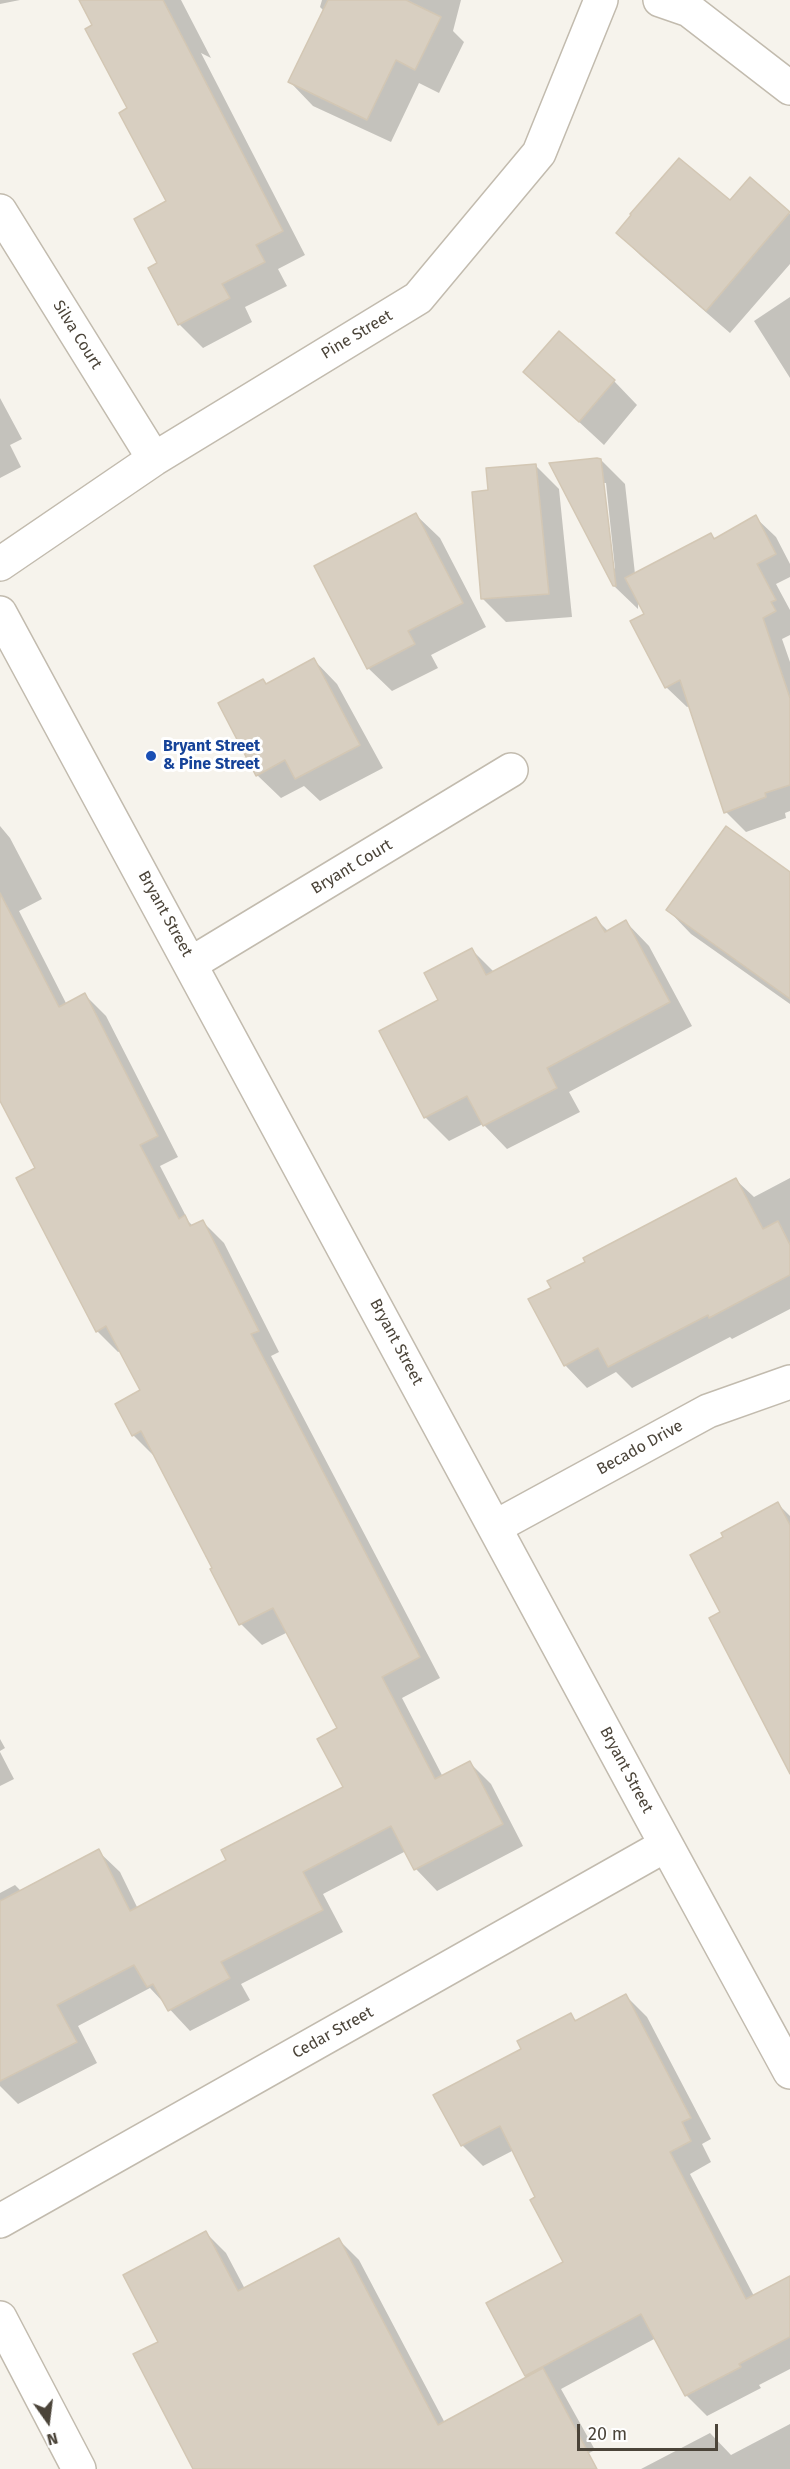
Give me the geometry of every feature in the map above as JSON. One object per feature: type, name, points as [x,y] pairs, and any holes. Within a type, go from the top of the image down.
[{"type":"street","name":"Pine Street","points":[[0,564],[154,459],[418,298],[539,153],[601,0]]},
{"type":"street","points":[[660,0],[689,10],[790,88]]},
{"type":"street","name":"Silva Court","points":[[0,211],[154,459]]},
{"type":"street","name":"Bryant Street","points":[[0,613],[192,963],[790,2072]]},
{"type":"street","name":"Bryant Court","points":[[192,963],[511,770]]},
{"type":"street","name":"Becado Drive","points":[[495,1527],[708,1411],[790,1382]]},
{"type":"street","name":"Cedar Street","points":[[0,2221],[666,1845]]},
{"type":"street","points":[[0,2318],[79,2469]]},
{"type":"building","points":[[79,0],[163,0],[283,231],[256,245],[265,262],[222,284],[230,298],[178,325],[148,268],[157,263],[134,219],[166,201],[119,113],[127,108],[85,29],[92,25]]},
{"type":"building","points":[[328,0],[406,0],[441,17],[415,70],[396,60],[367,120],[288,82]]},
{"type":"building","points":[[679,158],[730,200],[750,177],[790,212],[706,311],[616,233]]},
{"type":"building","points":[[559,331],[615,380],[579,422],[523,372]]},
{"type":"building","points":[[601,459],[616,586],[613,586],[549,463]]},
{"type":"building","points":[[536,464],[549,594],[481,599],[472,492],[488,490],[486,468]]},
{"type":"building","points":[[416,513],[463,603],[408,631],[415,644],[367,669],[314,566]]},
{"type":"building","points":[[756,515],[776,554],[757,564],[776,600],[771,602],[776,611],[763,618],[790,698],[790,785],[765,793],[766,797],[724,813],[680,680],[665,688],[630,621],[644,614],[625,578],[711,533],[714,539]]},
{"type":"building","points":[[314,658],[360,745],[295,779],[285,760],[256,776],[218,703],[263,679],[266,684]]},
{"type":"building","points":[[726,826],[790,872],[790,999],[666,910]]},
{"type":"building","points":[[0,893],[59,1007],[85,993],[158,1136],[140,1145],[179,1219],[185,1215],[190,1226],[203,1220],[259,1331],[251,1334],[420,1657],[382,1677],[435,1779],[470,1761],[503,1824],[414,1870],[391,1826],[303,1872],[323,1910],[221,1962],[230,1978],[168,2011],[153,1984],[147,1987],[134,1965],[57,2005],[77,2042],[0,2081],[0,1901],[99,1849],[130,1911],[226,1860],[221,1850],[343,1787],[317,1739],[337,1728],[273,1608],[239,1625],[141,1431],[132,1436],[115,1404],[140,1390],[106,1326],[96,1332],[16,1178],[35,1168],[0,1101]]},
{"type":"building","points":[[596,917],[605,932],[626,920],[670,1002],[547,1068],[557,1088],[483,1126],[467,1096],[424,1118],[379,1031],[438,1000],[424,973],[472,948],[486,975]]},
{"type":"building","points":[[736,1178],[763,1229],[778,1221],[790,1245],[790,1275],[709,1318],[708,1315],[608,1367],[598,1348],[564,1366],[528,1299],[551,1288],[547,1281],[585,1262],[583,1258]]},
{"type":"building","points":[[778,1502],[790,1525],[790,1774],[709,1618],[720,1612],[690,1555],[723,1537],[721,1533]]},
{"type":"building","points":[[626,1994],[691,2118],[682,2122],[691,2141],[670,2152],[746,2299],[790,2276],[790,2337],[739,2364],[741,2367],[685,2396],[641,2314],[525,2376],[486,2303],[563,2262],[530,2200],[535,2197],[500,2126],[461,2146],[433,2095],[521,2049],[517,2041],[571,2013],[575,2021]]},
{"type":"building","points":[[206,2231],[238,2291],[339,2238],[438,2425],[543,2368],[597,2469],[193,2469],[133,2354],[158,2342],[123,2275]]},
{"type":"place","name":"Bryant Street & Pine Street","points":[[151,756]]}]
